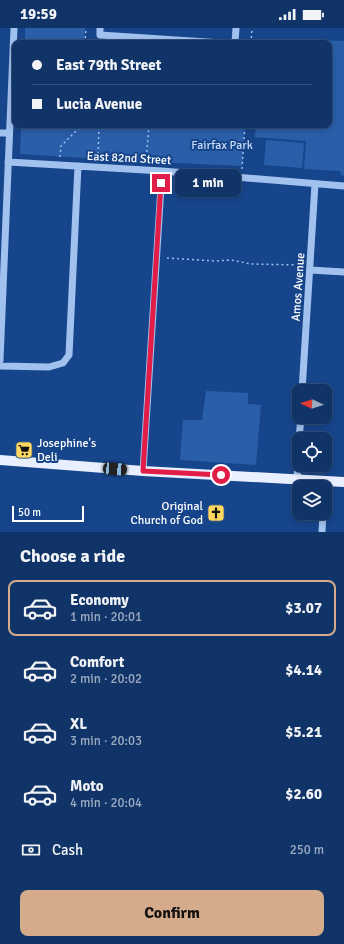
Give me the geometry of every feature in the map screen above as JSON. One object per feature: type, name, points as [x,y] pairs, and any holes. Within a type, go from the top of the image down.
[{"type":"main road","points":[[0,460],[143,471],[303,480]]},
{"type":"main road","points":[[332,483],[344,482]]},
{"type":"street","points":[[13,40],[14,28]]},
{"type":"street","points":[[235,40],[236,28]]},
{"type":"street","points":[[100,31],[192,40]]},
{"type":"street","points":[[0,360],[3,220],[8,162],[12,70]]},
{"type":"street","points":[[0,133],[9,133]]},
{"type":"street","name":"East 82nd Street","points":[[8,162],[162,171],[344,186]]},
{"type":"street","points":[[0,366],[49,367],[63,363],[69,355],[78,166]]},
{"type":"street","points":[[143,471],[162,171]]},
{"type":"street","name":"Amos Avenue","points":[[302,384],[315,184]]},
{"type":"street","points":[[310,270],[344,272]]},
{"type":"street","points":[[297,472],[297,479]]},
{"type":"street","points":[[322,532],[323,520]]},
{"type":"path","points":[[85,40],[86,28]]},
{"type":"path","points":[[251,40],[252,28]]},
{"type":"path","points":[[60,158],[60,146],[79,128]]},
{"type":"path","points":[[98,160],[100,128]]},
{"type":"path","points":[[146,164],[149,128]]},
{"type":"path","points":[[242,171],[245,128]]},
{"type":"path","points":[[167,258],[215,261],[231,260],[251,264],[304,264]]},
{"type":"green space","points":[[25,28],[85,28],[84,40],[25,40]]},
{"type":"green space","points":[[272,39],[308,40],[271,40]]},
{"type":"green space","points":[[332,41],[344,41],[344,176],[341,175],[340,171],[304,169],[306,141],[255,137],[256,128],[332,128]]},
{"type":"green space","name":"Fairfax Park","points":[[21,128],[245,128],[242,166],[20,154]]},
{"type":"green space","points":[[266,140],[304,143],[302,168],[264,165]]},
{"type":"green space","points":[[206,391],[248,393],[248,404],[261,405],[256,465],[180,460],[183,420],[202,420]]},
{"type":"place","name":"Josephine's Deli","points":[[24,450]]},
{"type":"place","name":"Original Church of God","points":[[216,513]]},
{"type":"route","points":[[161,183],[143,471],[221,475]]}]
